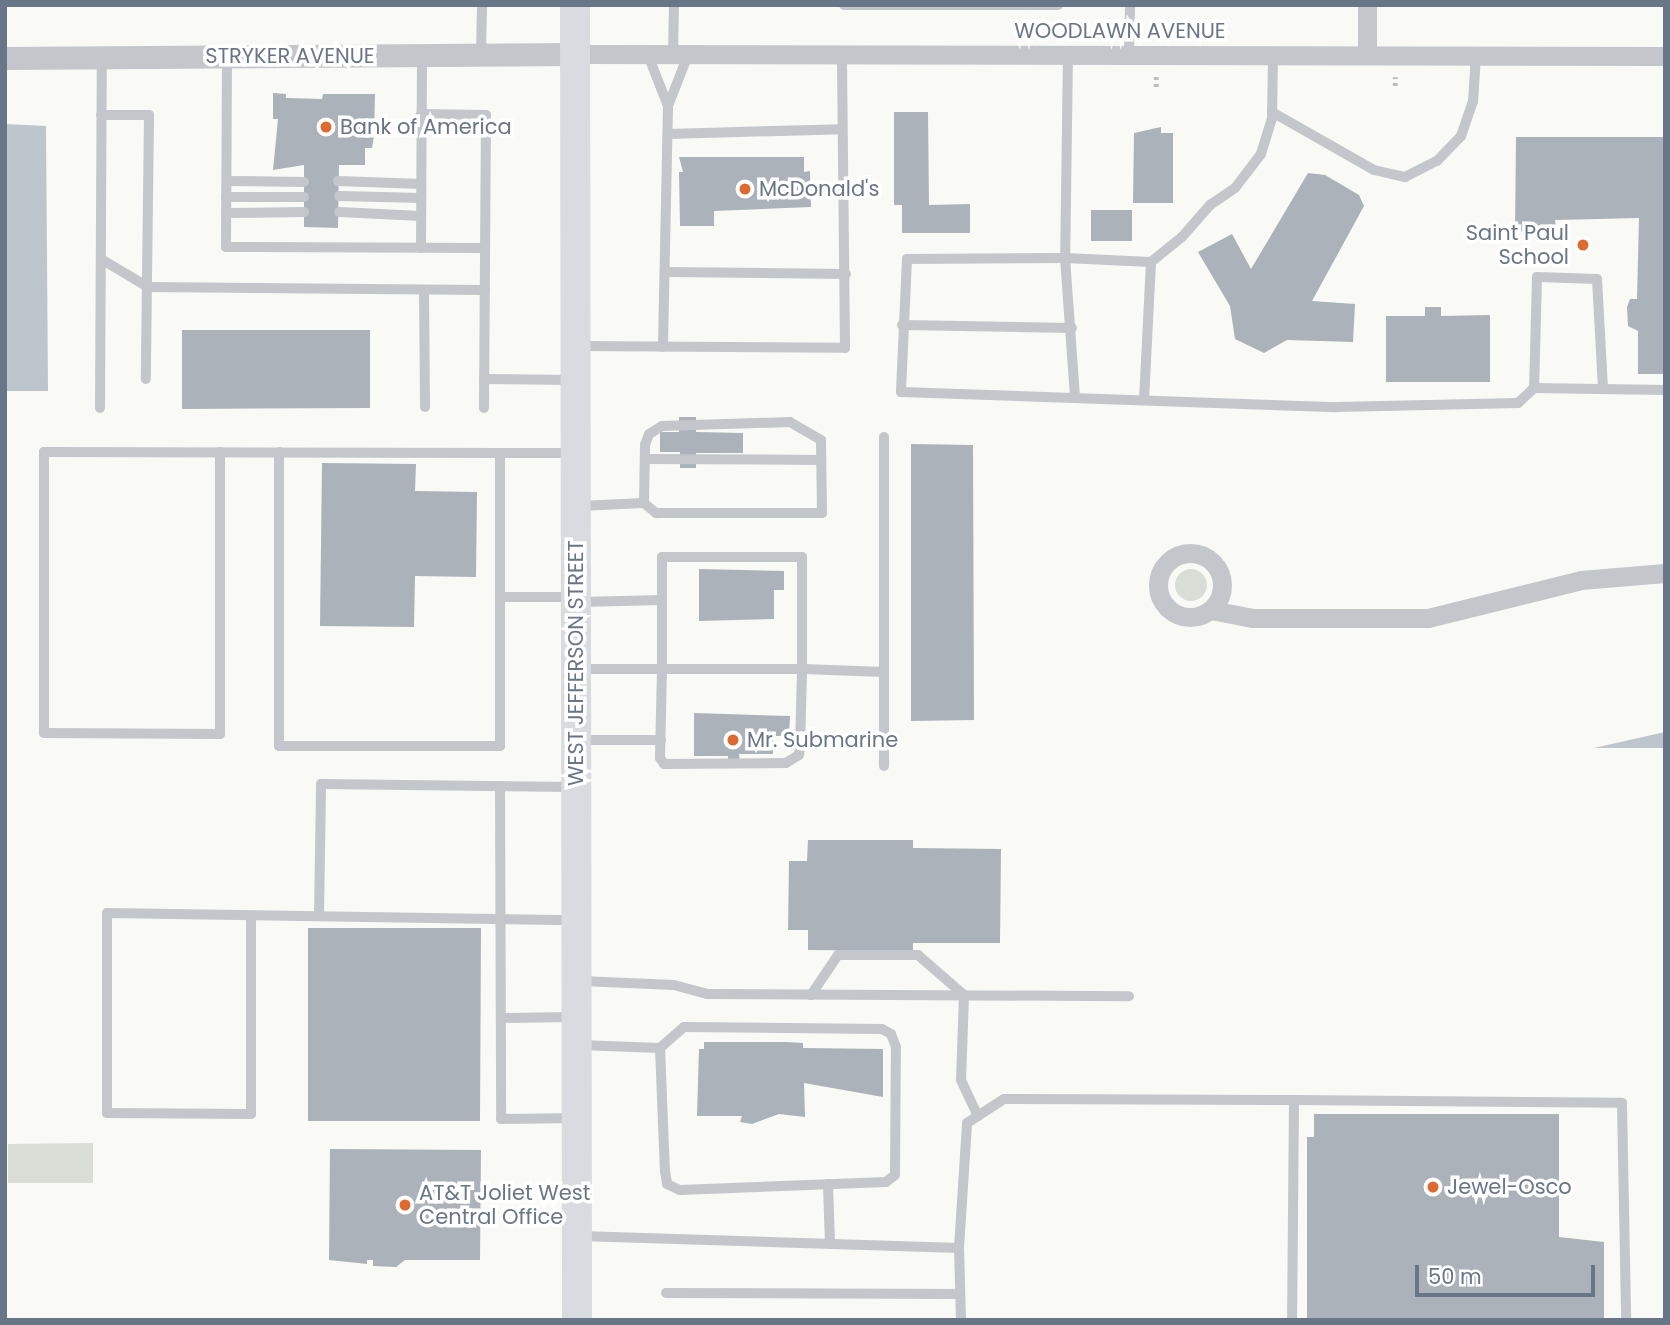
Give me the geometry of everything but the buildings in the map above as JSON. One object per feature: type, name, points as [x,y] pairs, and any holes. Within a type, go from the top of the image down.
[{"type":"main road","name":"WEST JEFFERSON STREET","points":[[575,5],[577,1320]]},
{"type":"street","points":[[1367,5],[1367,54]]},
{"type":"street","name":"STRYKER AVENUE","points":[[5,58],[575,54]]},
{"type":"street","name":"WOODLAWN AVENUE","points":[[575,54],[1665,56]]},
{"type":"street","points":[[1211,610],[1253,618],[1428,618],[1581,580],[1665,573]]},
{"type":"lane","points":[[481,54],[482,5]]},
{"type":"lane","points":[[663,347],[668,106],[681,55],[674,5]]},
{"type":"lane","points":[[844,5],[1058,5]]},
{"type":"lane","points":[[1129,54],[1130,5]]},
{"type":"lane","points":[[1068,54],[1065,258],[1075,397]]},
{"type":"lane","points":[[1144,399],[1152,262],[1251,170],[1262,154],[1272,112],[1273,54]]},
{"type":"lane","points":[[421,248],[422,55]]},
{"type":"lane","points":[[648,55],[668,106]]},
{"type":"lane","points":[[576,346],[845,348],[842,55]]},
{"type":"lane","points":[[1272,112],[1374,170],[1405,177],[1437,160],[1461,136],[1473,102],[1476,55]]},
{"type":"lane","points":[[227,56],[226,247],[485,248]]},
{"type":"lane","points":[[100,408],[102,58]]},
{"type":"lane","points":[[421,114],[486,115],[484,408]]},
{"type":"lane","points":[[101,115],[149,115],[146,379]]},
{"type":"lane","points":[[668,134],[842,129]]},
{"type":"lane","points":[[227,181],[304,182]]},
{"type":"lane","points":[[338,181],[421,184]]},
{"type":"lane","points":[[339,196],[421,198]]},
{"type":"lane","points":[[226,197],[304,197]]},
{"type":"lane","points":[[226,213],[304,212]]},
{"type":"lane","points":[[339,212],[421,216]]},
{"type":"lane","points":[[1152,262],[1065,258],[907,259],[901,392],[1260,405],[1450,405],[1518,403],[1534,388],[1665,390]]},
{"type":"lane","points":[[101,259],[148,287],[485,290]]},
{"type":"lane","points":[[666,272],[846,274]]},
{"type":"lane","points":[[1534,388],[1538,277],[1597,279],[1603,389]]},
{"type":"lane","points":[[424,290],[425,407]]},
{"type":"lane","points":[[902,325],[1072,328]]},
{"type":"lane","points":[[484,379],[576,381]]},
{"type":"lane","points":[[576,506],[643,503],[656,513],[822,513],[821,440],[790,422],[662,426],[649,434],[643,503]]},
{"type":"lane","points":[[884,436],[884,766]]},
{"type":"lane","points":[[220,453],[220,734],[44,733],[44,452],[576,453]]},
{"type":"lane","points":[[279,452],[279,746],[499,746],[500,453]]},
{"type":"lane","points":[[645,459],[821,460]]},
{"type":"lane","points":[[662,556],[802,557],[799,755],[786,763],[664,764],[660,740],[662,600],[662,556]]},
{"type":"lane","points":[[500,597],[662,600]]},
{"type":"lane","points":[[576,669],[802,669],[884,672]]},
{"type":"lane","points":[[576,740],[660,740]]},
{"type":"lane","points":[[319,916],[321,785],[576,787]]},
{"type":"lane","points":[[500,787],[500,1119],[577,1118]]},
{"type":"lane","points":[[251,916],[251,1114],[107,1113],[107,913],[576,920]]},
{"type":"lane","points":[[811,995],[838,955],[918,955],[964,995]]},
{"type":"lane","points":[[577,981],[674,985],[707,994],[1129,996]]},
{"type":"lane","points":[[964,995],[961,1080],[978,1116]]},
{"type":"lane","points":[[501,1018],[660,1048]]},
{"type":"lane","points":[[684,1027],[882,1029],[891,1034],[896,1047],[895,1175],[886,1182],[680,1189],[667,1184],[660,1048],[684,1027]]},
{"type":"lane","points":[[961,1320],[959,1248],[967,1123],[1004,1099],[1622,1103],[1626,1320]]},
{"type":"lane","points":[[1292,1320],[1294,1100]]},
{"type":"lane","points":[[828,1184],[830,1244]]},
{"type":"lane","points":[[577,1236],[959,1248]]},
{"type":"lane","points":[[666,1293],[960,1294]]},
{"type":"path","points":[[1156,75],[1156,87]]},
{"type":"path","points":[[1395,77],[1395,86]]},
{"type":"shaded area","points":[[5,124],[46,126],[48,391],[5,391]]},
{"type":"shaded area","points":[[1191,569],[1202,574],[1207,585],[1202,596],[1191,601],[1180,596],[1175,585],[1180,574]]},
{"type":"shaded area","points":[[1665,732],[1665,748],[1594,748]]},
{"type":"shaded area","points":[[93,1143],[93,1183],[8,1183],[8,1144]]},
{"type":"place","name":"Bank of America","points":[[326,127]]},
{"type":"place","name":"McDonald's","points":[[745,189]]},
{"type":"place","name":"Saint Paul School","points":[[1583,245]]},
{"type":"place","name":"Mr. Submarine","points":[[733,740]]},
{"type":"place","name":"Jewel-Osco","points":[[1433,1187]]},
{"type":"place","name":"AT&T Joliet West Central Office","points":[[405,1205]]}]
